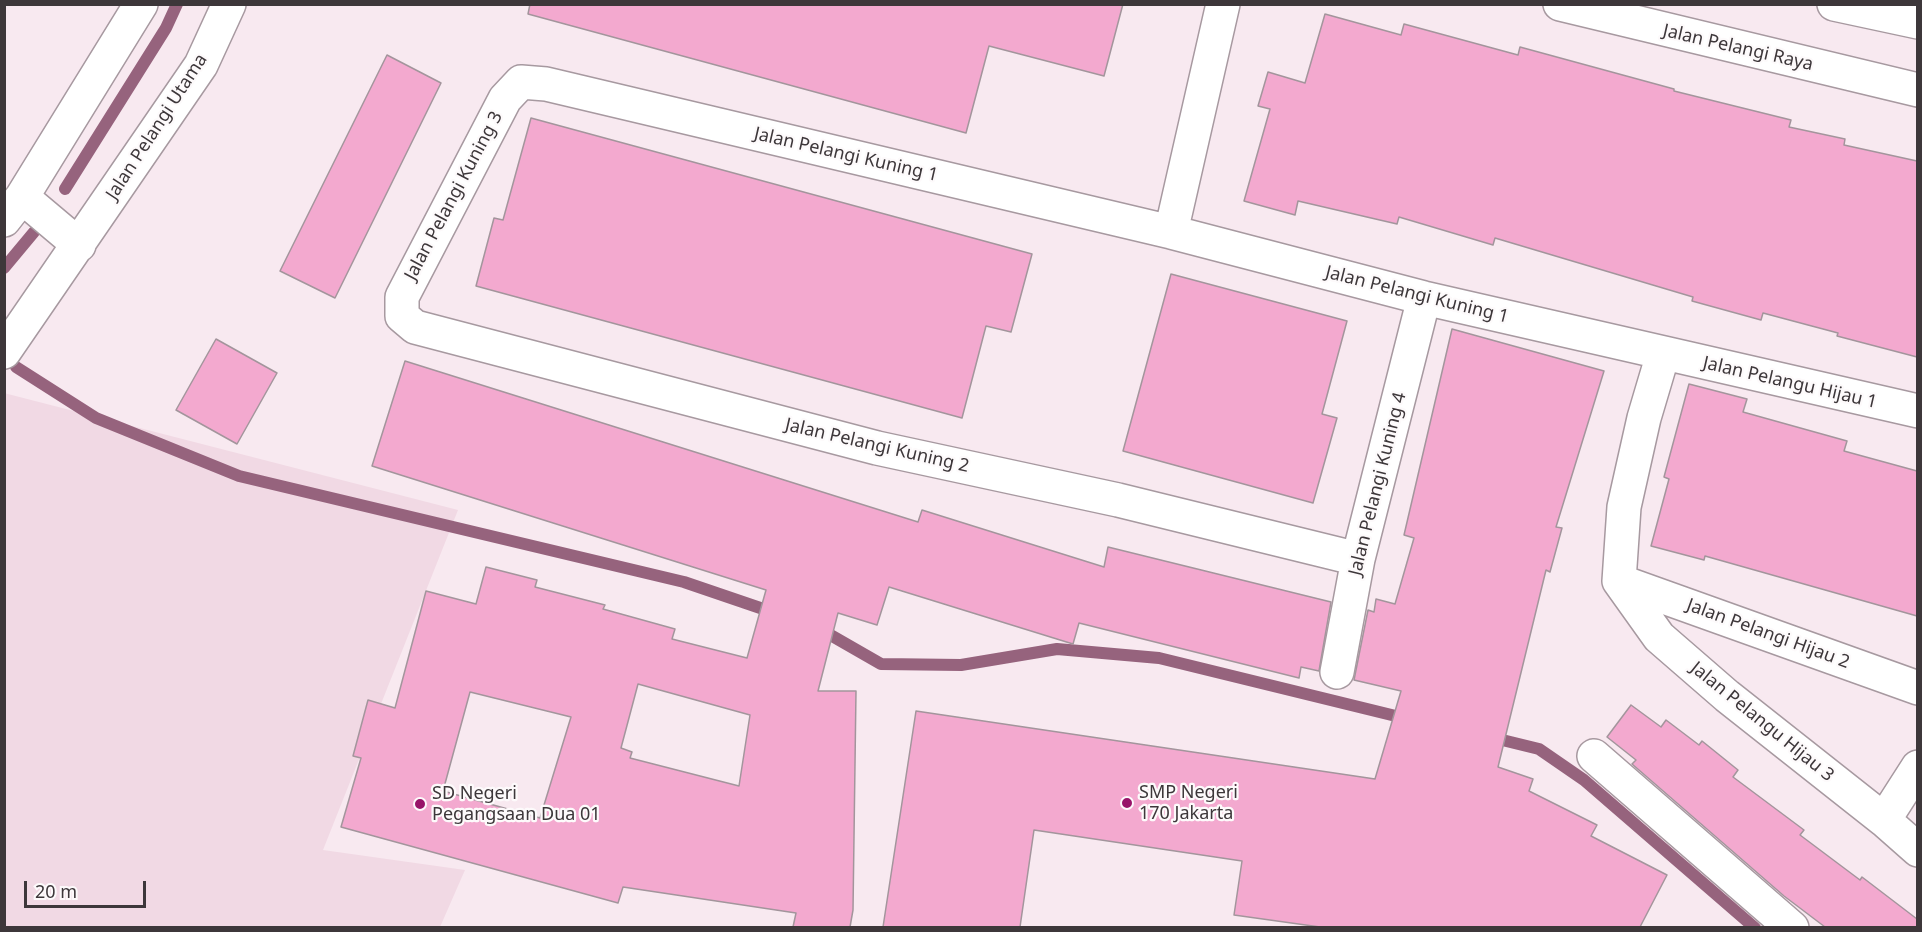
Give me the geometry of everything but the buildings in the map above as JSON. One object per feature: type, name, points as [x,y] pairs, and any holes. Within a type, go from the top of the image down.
[{"type":"street","points":[[79,245],[13,208],[141,4]]},
{"type":"street","name":"Jalan Pelangi Utama","points":[[4,352],[201,65],[229,4]]},
{"type":"street","points":[[1171,232],[1223,4]]},
{"type":"street","name":"Jalan Pelangi Raya","points":[[1560,4],[1917,90]]},
{"type":"street","points":[[1834,4],[1917,22]]},
{"type":"street","name":"Jalan Pelangi Kuning 1","points":[[521,82],[546,84],[1171,232],[1424,298],[1663,354]]},
{"type":"street","name":"Jalan Pelangi Kuning 3","points":[[402,316],[402,297],[505,99],[521,82]]},
{"type":"street","name":"Jalan Pelangi Kuning 4","points":[[1337,672],[1358,559],[1424,298]]},
{"type":"street","name":"Jalan Pelangi Kuning 2","points":[[402,316],[415,327],[877,448],[1118,500],[1358,559]]},
{"type":"street","points":[[1619,581],[1623,507],[1644,418],[1663,354]]},
{"type":"street","name":"Jalan Pelangu Hijau 1","points":[[1663,354],[1917,411]]},
{"type":"street","name":"Jalan Pelangi Hijau 2","points":[[1619,581],[1917,688]]},
{"type":"street","name":"Jalan Pelangu Hijau 3","points":[[1619,581],[1659,638],[1727,696],[1884,820],[1917,850]]},
{"type":"street","points":[[1594,756],[1792,927]]},
{"type":"street","points":[[1884,820],[1917,767]]},
{"type":"shaded area","points":[[4,393],[458,510],[323,850],[465,870],[440,927],[5,927]]},
{"type":"waterway","points":[[65,189],[166,28],[177,4]]},
{"type":"waterway","points":[[4,268],[34,232]]},
{"type":"waterway","points":[[16,367],[96,418],[239,476],[684,582],[775,613]]},
{"type":"waterway","points":[[820,629],[881,664],[961,665],[1057,649],[1159,658],[1408,719]]},
{"type":"waterway","points":[[1490,737],[1539,749],[1584,780],[1755,928]]},
{"type":"place","name":"SMP Negeri 170 Jakarta","points":[[1127,803]]},
{"type":"place","name":"SD Negeri Pegangsaan Dua 01","points":[[420,804]]}]
